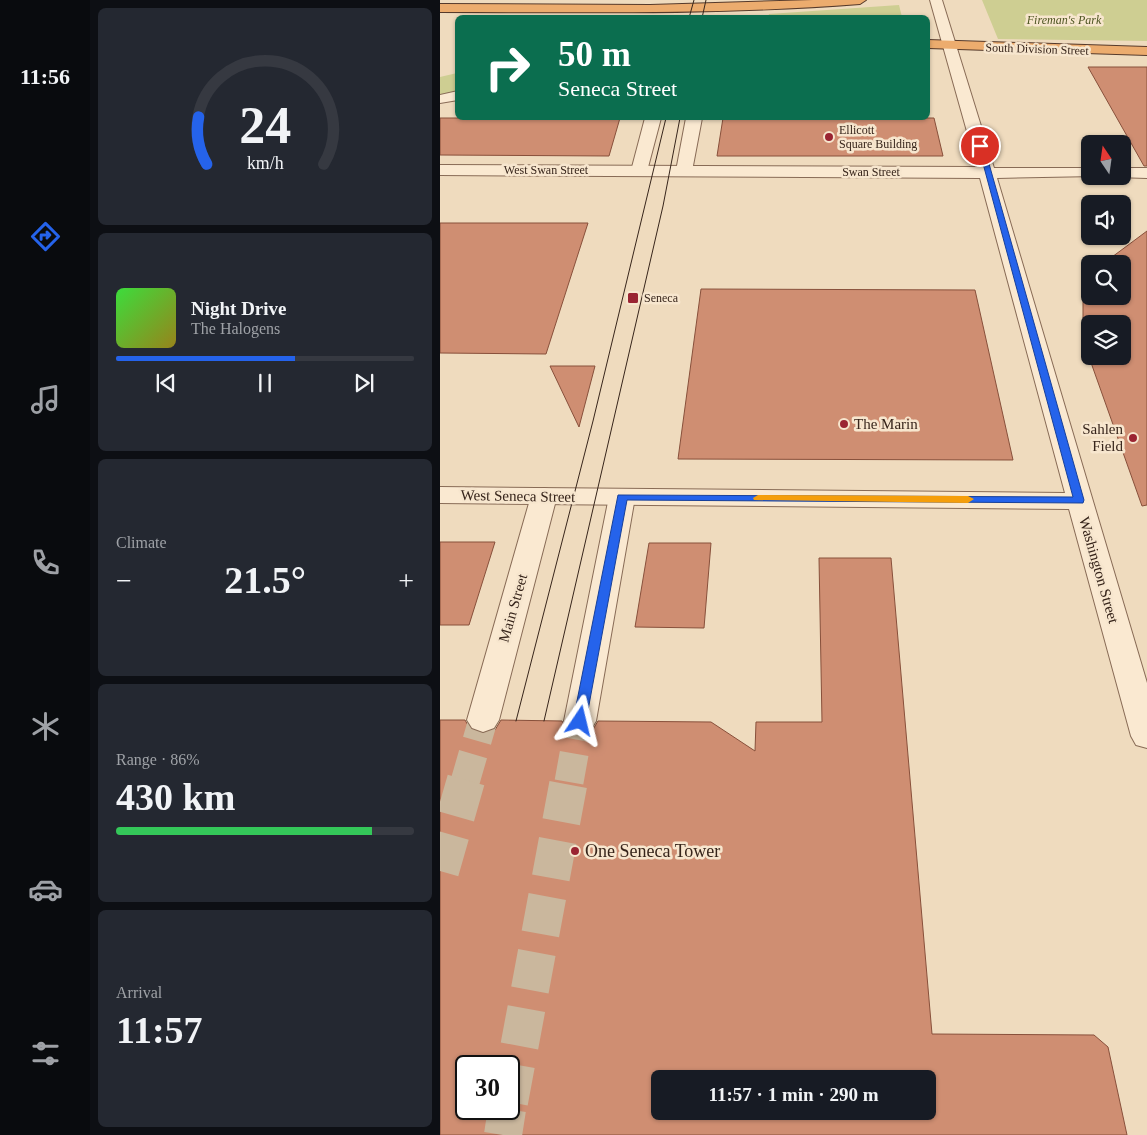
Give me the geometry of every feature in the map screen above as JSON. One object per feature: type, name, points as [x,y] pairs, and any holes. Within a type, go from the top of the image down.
[{"type":"highway","points":[[440,8],[692,8],[800,5],[860,0]]},
{"type":"highway","points":[[440,20],[455,20]]},
{"type":"highway","name":"South Division Street","points":[[930,44],[1147,51]]},
{"type":"street","name":"Washington Street","points":[[936,0],[948,45],[989,173],[1079,500],[1147,736]]},
{"type":"street","points":[[440,99],[455,96]]},
{"type":"street","points":[[646,171],[653,120]]},
{"type":"street","points":[[684,171],[694,120]]},
{"type":"street","name":"West Swan Street","points":[[440,170],[646,171]]},
{"type":"street","name":"Swan Street","points":[[646,171],[1081,173]]},
{"type":"street","points":[[1131,173],[1147,173]]},
{"type":"street","name":"West Seneca Street","points":[[440,495],[1079,500]]},
{"type":"street","name":"Main Street","points":[[483,720],[544,496]]},
{"type":"street","points":[[580,721],[609,497]]},
{"type":"green space","name":"Fireman's Park","points":[[982,0],[1147,0],[1147,41],[998,39]]},
{"type":"green space","points":[[899,5],[902,15],[769,15]]},
{"type":"green space","points":[[455,73],[455,91],[440,95],[440,77]]},
{"type":"building","points":[[1088,67],[1147,67],[1147,166],[1144,166],[1131,143],[1131,135],[1126,135]]},
{"type":"building","points":[[440,118],[455,118],[455,120],[619,120],[609,156],[440,155]]},
{"type":"building","name":"Ellicott Square Building","points":[[930,118],[934,118],[943,156],[717,156],[723,120],[930,120]]},
{"type":"building","points":[[440,223],[588,223],[546,354],[440,353]]},
{"type":"building","name":"Sahlen Field","points":[[1147,231],[1147,505],[1142,506],[1092,365],[1131,365],[1131,315],[1083,315],[1083,305],[1131,305],[1131,255],[1115,255],[1131,245],[1131,243]]},
{"type":"building","points":[[701,289],[975,290],[1013,460],[678,459]]},
{"type":"building","points":[[550,366],[595,366],[579,427]]},
{"type":"building","points":[[440,542],[495,542],[469,625],[440,625]]},
{"type":"building","points":[[649,543],[711,543],[704,628],[635,627]]},
{"type":"building","name":"One Seneca Tower","points":[[819,558],[891,558],[932,1034],[1094,1035],[1108,1047],[1127,1135],[440,1135],[440,720],[465,720],[470,729],[482,734],[495,730],[501,720],[562,721],[567,730],[579,735],[592,731],[598,721],[711,722],[755,751],[756,722],[822,722]]},
{"type":"tunnel","points":[[465,782],[483,720]]},
{"type":"tunnel","points":[[569,782],[580,721]]},
{"type":"tunnel","points":[[440,871],[466,780]]},
{"type":"tunnel","points":[[518,1055],[569,780]]},
{"type":"tunnel","points":[[503,1135],[505,1120]]},
{"type":"tram line","points":[[690,15],[694,0]]},
{"type":"tram line","points":[[703,15],[706,0]]},
{"type":"tram line","points":[[516,721],[593,421],[666,120]]},
{"type":"tram line","points":[[544,721],[663,206],[680,120]]},
{"type":"slow traffic","points":[[758,498],[968,499]]},
{"type":"place","name":"Ellicott Square Building","points":[[829,137]]},
{"type":"place","name":"Seneca","points":[[633,298]]},
{"type":"place","name":"The Marin","points":[[844,424]]},
{"type":"place","name":"Sahlen Field","points":[[1133,438]]},
{"type":"place","name":"One Seneca Tower","points":[[575,851]]},
{"type":"route","points":[[580,721],[622,497],[1079,500],[980,146]]}]
